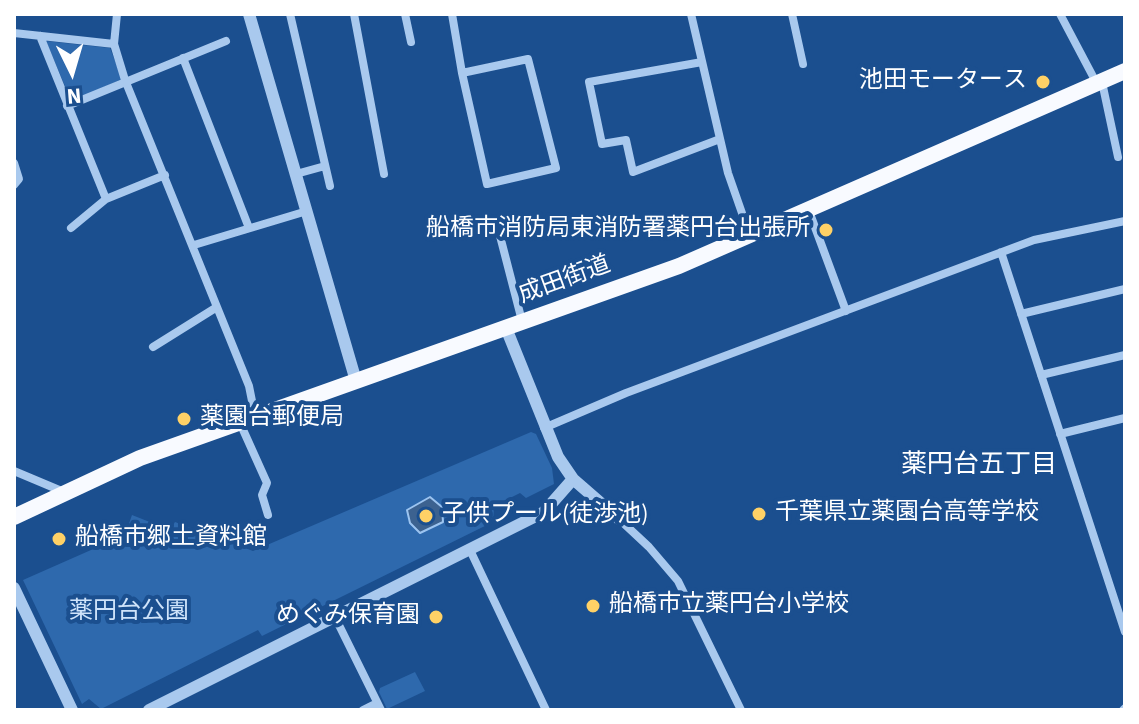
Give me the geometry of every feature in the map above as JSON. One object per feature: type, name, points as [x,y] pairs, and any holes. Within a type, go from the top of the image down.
[{"type":"highway","name":"成田街道","points":[[14,517],[140,458],[679,266],[1125,71]]},
{"type":"street","points":[[117,14],[114,44],[125,80],[249,386],[247,420],[267,483],[262,495],[268,515]]},
{"type":"street","points":[[249,14],[356,381]]},
{"type":"street","points":[[290,14],[330,186]]},
{"type":"street","points":[[354,14],[384,174]]},
{"type":"street","points":[[405,14],[411,42]]},
{"type":"street","points":[[452,14],[462,73],[487,184],[556,168],[528,59],[462,73]]},
{"type":"street","points":[[691,14],[728,173],[750,237]]},
{"type":"street","points":[[792,14],[803,64]]},
{"type":"street","points":[[1060,14],[1099,83],[1118,157]]},
{"type":"street","points":[[14,33],[114,44]]},
{"type":"street","points":[[40,36],[106,199]]},
{"type":"street","points":[[67,106],[226,41]]},
{"type":"street","points":[[183,58],[249,228]]},
{"type":"street","points":[[702,62],[589,82],[602,144],[626,140],[633,172],[720,139]]},
{"type":"street","points":[[14,163],[19,179],[14,185]]},
{"type":"street","points":[[296,174],[325,166]]},
{"type":"street","points":[[71,228],[106,199],[165,175]]},
{"type":"street","points":[[194,245],[307,211]]},
{"type":"street","points":[[809,211],[846,311]]},
{"type":"street","points":[[544,428],[626,393],[1034,240],[1125,221]]},
{"type":"street","points":[[500,236],[514,325],[544,428],[558,457],[573,479],[649,547],[678,581],[741,710]]},
{"type":"street","points":[[1001,252],[1125,632]]},
{"type":"street","points":[[1021,314],[1125,289]]},
{"type":"street","points":[[153,347],[217,307]]},
{"type":"street","points":[[1041,375],[1125,355]]},
{"type":"street","points":[[1060,434],[1125,418]]},
{"type":"street","points":[[14,471],[65,492]]},
{"type":"street","points":[[149,710],[544,512],[573,479]]},
{"type":"street","points":[[470,550],[546,710]]},
{"type":"street","points":[[14,588],[72,710]]},
{"type":"street","points":[[335,617],[379,707],[363,710]]},
{"type":"green space","points":[[46,41],[110,48],[122,79],[75,100],[70,98]]},
{"type":"green space","name":"薬円台公園","points":[[531,432],[536,434],[552,468],[554,484],[526,498],[520,493],[494,506],[493,522],[262,636],[258,630],[101,709],[89,699],[82,704],[23,580],[125,535],[132,515],[170,530],[175,522],[253,551]]},
{"type":"green space","points":[[415,672],[425,691],[387,709],[380,688]]},
{"type":"shaded area","name":"子供プール(徒渉池)","points":[[430,497],[442,507],[443,522],[420,533],[410,523],[407,510]]},
{"type":"place","name":"池田モータース","points":[[1043,82]]},
{"type":"place","name":"船橋市消防局東消防署薬円台出張所","points":[[826,230]]},
{"type":"place","name":"薬園台郵便局","points":[[184,419]]},
{"type":"place","name":"千葉県立薬園台高等学校","points":[[759,514]]},
{"type":"place","name":"子供プール(徒渉池)","points":[[426,516]]},
{"type":"place","name":"船橋市郷土資料館","points":[[59,539]]},
{"type":"place","name":"船橋市立薬円台小学校","points":[[593,606]]},
{"type":"place","name":"めぐみ保育園","points":[[436,617]]},
{"type":"district","name":"薬円台五丁目","points":[[979,466]]}]
